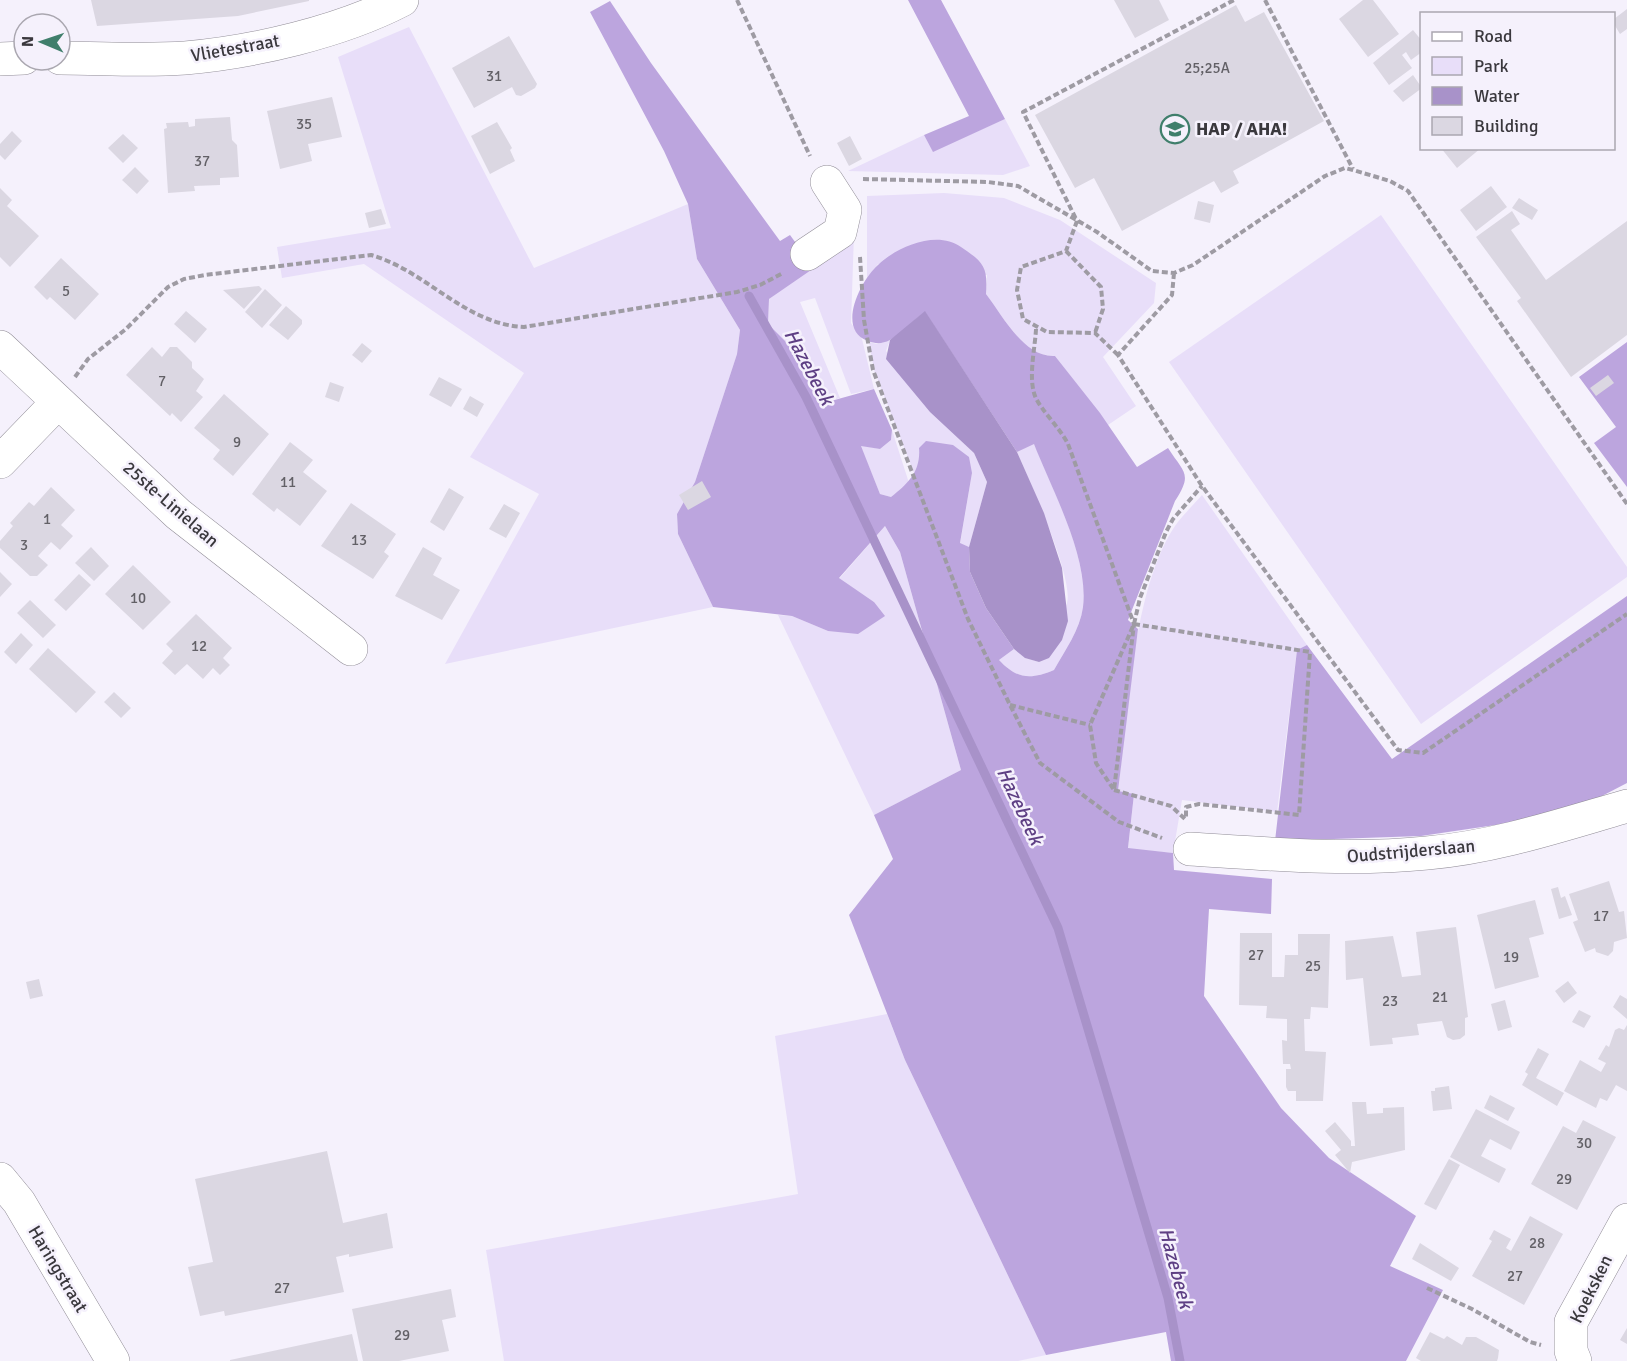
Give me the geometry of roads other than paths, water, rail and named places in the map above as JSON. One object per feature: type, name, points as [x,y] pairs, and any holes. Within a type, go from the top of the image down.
[{"type":"street","name":"Vlietestraat","points":[[72,58],[183,58],[241,50],[322,30],[402,0]]},
{"type":"street","points":[[807,254],[840,232],[845,210],[826,182]]},
{"type":"street","name":"25ste-Linielaan","points":[[0,347],[178,514],[351,649]]},
{"type":"street","points":[[0,462],[58,402]]},
{"type":"street","name":"Oudstrijderslaan","points":[[1187,838],[1347,858],[1428,854],[1497,843],[1627,806]]},
{"type":"street","name":"Haringstraat","points":[[0,1179],[19,1202],[113,1361]]},
{"type":"street","name":"Koeksken","points":[[1573,1356],[1571,1322],[1627,1220]]},
{"type":"water","points":[[925,311],[1017,452],[1044,513],[1062,568],[1068,621],[1062,640],[1049,658],[1039,662],[1025,658],[1014,649],[986,608],[970,572],[969,547],[987,482],[974,453],[930,412],[886,359],[890,340]]},
{"type":"waterway","name":"Hazebeek","points":[[749,296],[806,397],[1058,928],[1168,1298],[1180,1361]]},
{"type":"place","name":"HAP / AHA!","points":[[1175,129]]}]
